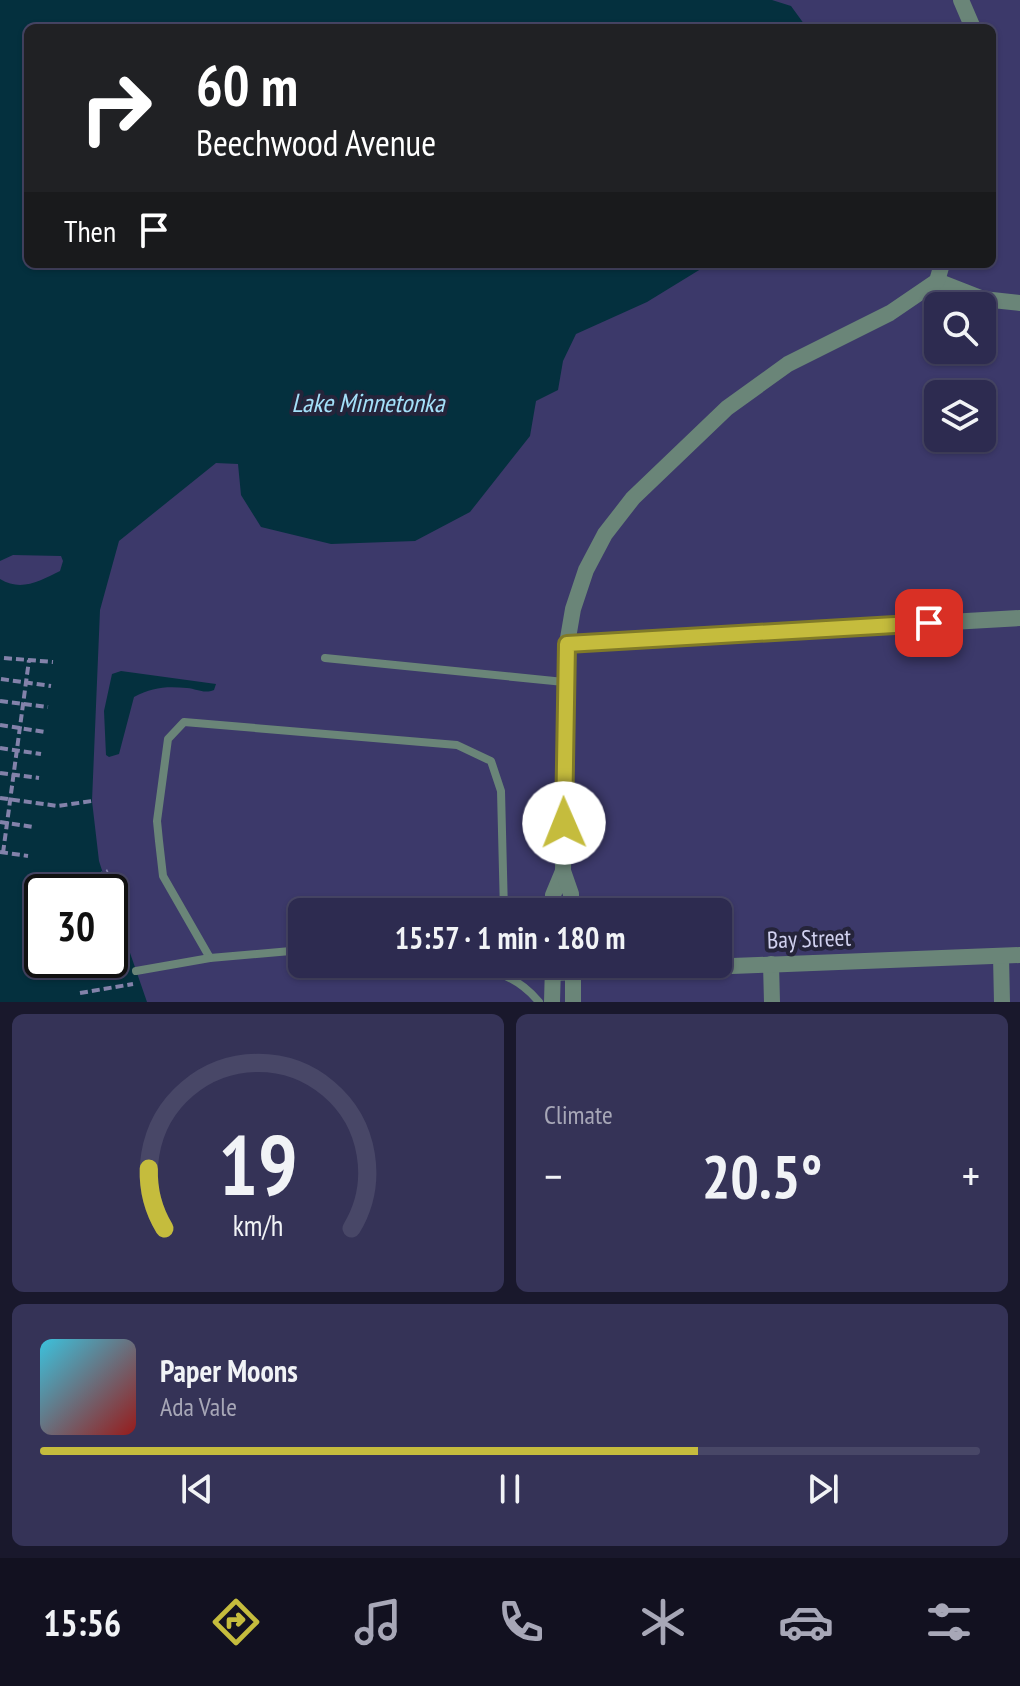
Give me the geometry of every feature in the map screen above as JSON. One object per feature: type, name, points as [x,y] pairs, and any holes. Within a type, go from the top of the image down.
[{"type":"street","points":[[961,0],[971,24]]},
{"type":"street","points":[[571,898],[563,871],[567,644],[573,609],[605,534],[633,498],[727,408],[788,364],[890,313],[940,272],[983,299],[1020,303]]},
{"type":"street","points":[[567,644],[1020,618]]},
{"type":"street","points":[[553,898],[563,871]]},
{"type":"street","name":"Bay Street","points":[[732,965],[1020,955]]},
{"type":"street","points":[[1001,956],[1002,1002]]},
{"type":"street","points":[[771,964],[772,1002]]},
{"type":"street","points":[[552,1002],[553,978]]},
{"type":"street","points":[[573,978],[573,1002]]},
{"type":"lane","points":[[325,658],[564,682]]},
{"type":"lane","points":[[210,958],[163,876],[159,841],[157,821],[168,739],[184,722],[457,745],[491,761],[501,791],[504,898]]},
{"type":"lane","points":[[136,971],[210,958],[288,951]]},
{"type":"lane","points":[[510,978],[527,987],[539,1002]]},
{"type":"path","points":[[4,658],[53,662]]},
{"type":"path","points":[[28,856],[1,852],[29,660]]},
{"type":"path","points":[[1,679],[51,686]]},
{"type":"path","points":[[0,701],[48,707]]},
{"type":"path","points":[[0,725],[45,732]]},
{"type":"path","points":[[0,748],[41,754]]},
{"type":"path","points":[[0,773],[39,778]]},
{"type":"path","points":[[0,798],[58,806],[92,801]]},
{"type":"path","points":[[0,822],[33,827]]},
{"type":"path","points":[[102,874],[108,871]]},
{"type":"path","points":[[80,993],[143,982]]},
{"type":"water","name":"Lake Minnetonka","points":[[0,0],[772,0],[791,6],[804,24],[24,24],[24,268],[702,268],[647,302],[576,334],[563,361],[558,390],[536,401],[530,436],[470,512],[415,541],[331,544],[261,527],[241,495],[238,464],[216,463],[119,541],[100,610],[92,801],[103,874],[24,874],[24,978],[128,978],[128,947],[147,1002],[0,1002],[0,579],[15,585],[30,584],[60,571],[63,561],[61,556],[13,555],[0,561]]},
{"type":"water","points":[[121,671],[216,684],[210,691],[166,687],[134,697],[119,754],[109,757],[106,755],[104,711],[112,674]]},
{"type":"route","points":[[564,823],[567,644],[929,623]]}]
